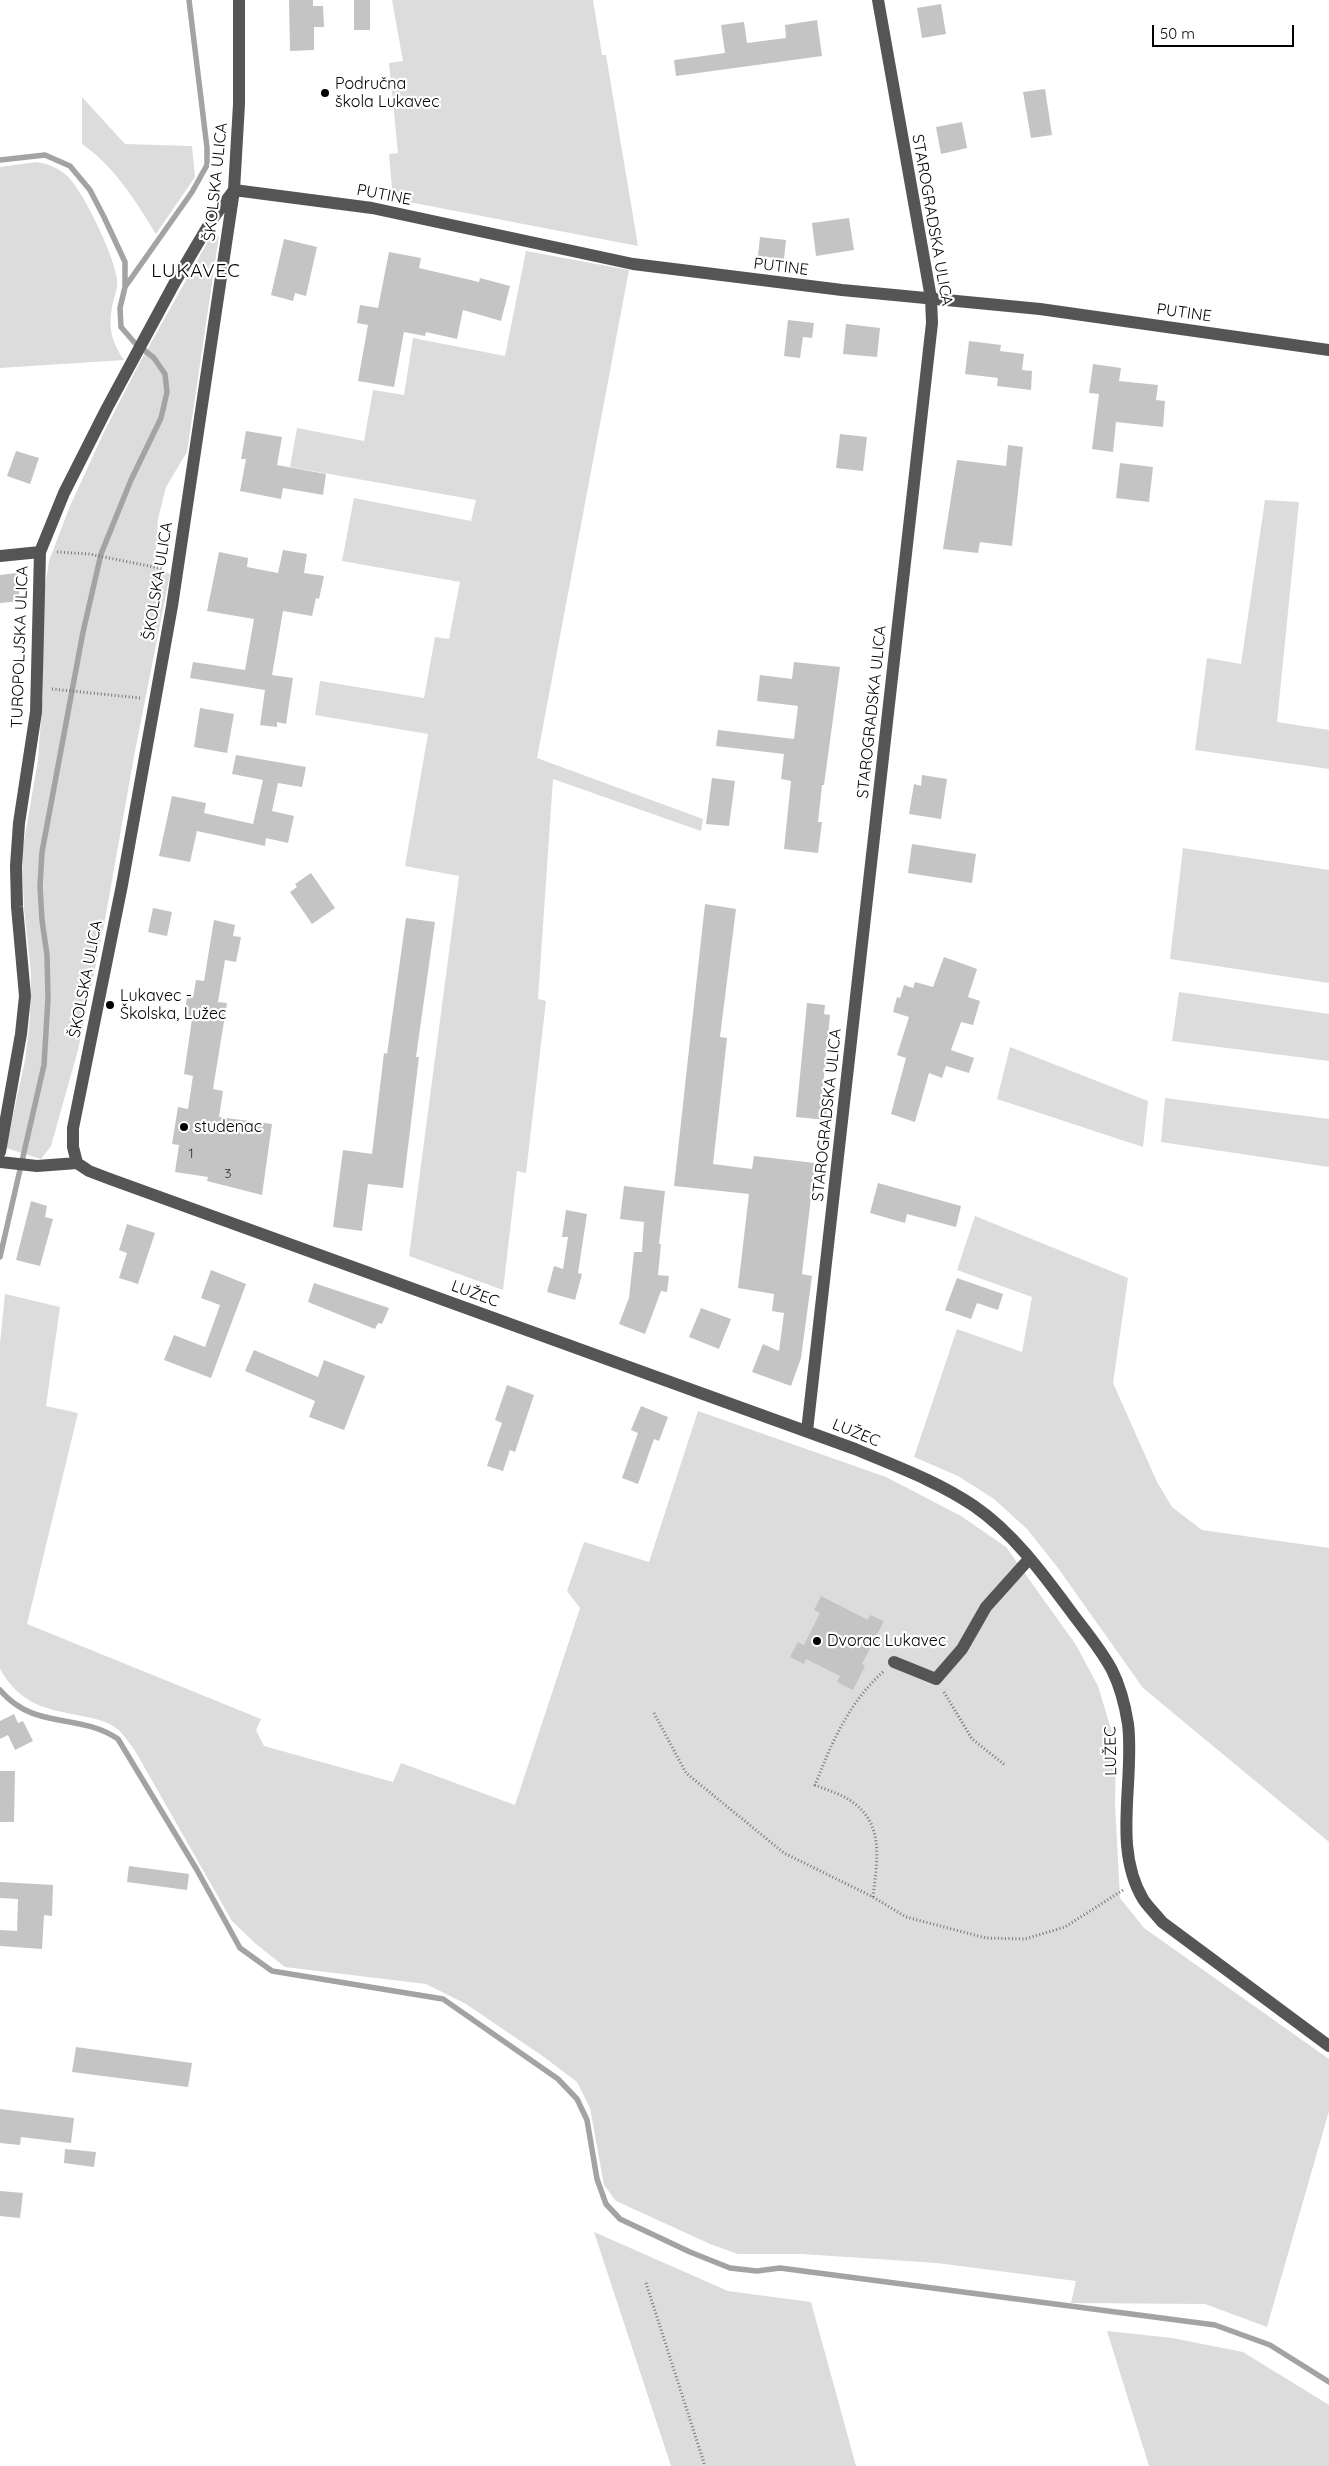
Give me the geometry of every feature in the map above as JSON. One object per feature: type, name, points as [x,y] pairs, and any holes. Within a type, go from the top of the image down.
[{"type":"street","name":"ŠKOLSKA ULICA","points":[[77,1163],[73,1147],[73,1128],[122,885],[177,572],[234,190],[239,104],[239,0]]},
{"type":"street","name":"STAROGRADSKA ULICA","points":[[807,1431],[932,323],[931,298],[878,0]]},
{"type":"street","name":"PUTINE","points":[[234,190],[372,208],[633,264],[842,290],[1049,311],[1329,350]]},
{"type":"street","name":"TUROPOLJSKA ULICA","points":[[0,1152],[21,1034],[25,996],[17,907],[16,866],[19,823],[36,712],[40,552],[64,493],[107,408],[175,282],[211,221],[234,190]]},
{"type":"street","points":[[0,556],[40,552]]},
{"type":"street","points":[[6,1163],[37,1166],[77,1163]]},
{"type":"street","name":"LUŽEC","points":[[77,1163],[96,1174],[855,1449],[948,1490],[995,1523],[1029,1559],[1096,1645],[1112,1669],[1122,1694],[1128,1725],[1128,1851],[1136,1882],[1143,1898],[1162,1922],[1329,2046]]},
{"type":"street","points":[[894,1662],[936,1679],[962,1649],[986,1606],[1029,1559]]},
{"type":"path","points":[[40,552],[89,554],[177,572]]},
{"type":"path","points":[[64,690],[155,699]]},
{"type":"path","points":[[873,1897],[876,1831],[866,1812],[849,1800],[815,1785],[836,1732],[867,1686],[894,1662]]},
{"type":"path","points":[[936,1679],[972,1738],[1005,1765]]},
{"type":"path","points":[[654,1713],[686,1773],[784,1852],[873,1897],[906,1917],[986,1938],[1024,1939],[1065,1927],[1136,1882]]},
{"type":"path","points":[[646,2283],[705,2466]]},
{"type":"shaded area","points":[[392,0],[593,0],[602,55],[606,55],[638,246],[393,199],[389,154],[398,153],[389,63],[403,61]]},
{"type":"shaded area","points":[[82,97],[125,144],[192,146],[195,177],[156,234],[124,185],[105,163],[82,144]]},
{"type":"shaded area","points":[[37,162],[59,169],[72,181],[97,224],[115,269],[117,279],[111,318],[111,332],[124,360],[0,368],[0,167]]},
{"type":"shaded area","points":[[212,234],[219,236],[187,452],[166,487],[158,519],[155,566],[170,574],[135,751],[104,925],[78,1050],[51,1146],[41,1159],[6,1148],[25,1060],[30,1018],[31,973],[24,909],[22,853],[38,760],[43,693],[43,599],[49,561],[70,506],[104,432],[139,364]]},
{"type":"shaded area","points":[[526,251],[629,270],[537,758],[703,819],[701,831],[553,779],[538,999],[546,1001],[526,1173],[517,1171],[503,1290],[409,1256],[459,876],[405,866],[428,734],[315,715],[320,681],[424,698],[435,637],[449,639],[460,582],[342,561],[354,498],[471,521],[476,500],[290,467],[297,428],[364,441],[373,390],[404,395],[413,338],[505,356]]},
{"type":"shaded area","points":[[1265,500],[1299,502],[1277,722],[1329,730],[1329,769],[1195,750],[1207,658],[1241,664]]},
{"type":"shaded area","points":[[1183,848],[1329,870],[1329,983],[1170,959]]},
{"type":"shaded area","points":[[1179,992],[1329,1014],[1329,1061],[1172,1041]]},
{"type":"shaded area","points":[[1010,1047],[1148,1101],[1143,1147],[997,1099]]},
{"type":"shaded area","points":[[1165,1098],[1329,1119],[1329,1167],[1161,1142]]},
{"type":"shaded area","points":[[975,1216],[1128,1278],[1113,1383],[1157,1482],[1172,1507],[1202,1530],[1329,1548],[1329,1842],[1143,1688],[1058,1568],[1027,1529],[994,1499],[958,1476],[914,1457],[957,1329],[1022,1352],[1032,1297],[957,1270]]},
{"type":"shaded area","points":[[5,1294],[60,1307],[46,1406],[78,1413],[27,1624],[261,1719],[256,1730],[264,1746],[393,1782],[401,1763],[515,1805],[580,1608],[567,1591],[584,1542],[649,1562],[698,1411],[886,1477],[961,1516],[1006,1547],[1076,1645],[1098,1686],[1116,1746],[1115,1803],[1120,1898],[1144,1928],[1329,2059],[1329,2111],[1267,2327],[1205,2304],[1071,2303],[1076,2281],[937,2263],[802,2254],[738,2254],[710,2244],[616,2201],[604,2185],[590,2108],[577,2082],[466,2004],[426,1984],[285,1967],[256,1944],[232,1921],[134,1749],[121,1732],[102,1721],[48,1708],[27,1699],[8,1682],[0,1669],[0,1343]]},
{"type":"shaded area","points":[[594,2232],[728,2291],[811,2302],[856,2466],[671,2466]]},
{"type":"shaded area","points":[[1107,2331],[1172,2338],[1243,2352],[1329,2405],[1329,2466],[1149,2466]]},
{"type":"building","points":[[289,0],[313,0],[313,6],[323,6],[324,27],[314,27],[314,50],[290,51]]},
{"type":"building","points":[[354,0],[370,0],[370,30],[354,30]]},
{"type":"building","points":[[941,4],[946,34],[922,38],[917,8]]},
{"type":"building","points":[[817,20],[822,56],[676,76],[674,60],[725,53],[721,25],[744,22],[747,43],[786,38],[785,25]]},
{"type":"building","points":[[1045,89],[1052,135],[1031,138],[1023,92]]},
{"type":"building","points":[[962,122],[967,148],[941,154],[936,127]]},
{"type":"building","points":[[849,218],[854,250],[816,256],[812,223]]},
{"type":"building","points":[[760,237],[786,240],[784,259],[758,256]]},
{"type":"building","points":[[284,239],[317,247],[306,296],[295,293],[293,301],[271,295]]},
{"type":"building","points":[[389,252],[421,258],[419,268],[479,282],[480,278],[510,286],[501,321],[463,310],[457,339],[426,332],[425,336],[404,332],[394,387],[358,381],[368,325],[357,323],[360,305],[378,308]]},
{"type":"building","points":[[788,320],[814,323],[812,338],[803,337],[800,358],[784,356]]},
{"type":"building","points":[[846,324],[880,328],[877,357],[843,354]]},
{"type":"building","points":[[969,341],[1001,345],[1000,351],[1024,354],[1022,370],[1032,371],[1031,390],[997,386],[998,378],[965,374]]},
{"type":"building","points":[[1093,364],[1121,368],[1119,381],[1158,385],[1156,400],[1165,401],[1163,427],[1116,422],[1113,452],[1092,449],[1099,394],[1089,393]]},
{"type":"building","points":[[246,431],[282,437],[277,465],[326,474],[323,495],[283,488],[281,499],[240,491],[246,459],[241,459]]},
{"type":"building","points":[[840,434],[867,437],[863,471],[836,468]]},
{"type":"building","points":[[1008,445],[1023,447],[1012,546],[980,542],[978,553],[943,549],[957,460],[1006,466]]},
{"type":"building","points":[[16,451],[39,458],[30,484],[7,476]]},
{"type":"building","points":[[1120,463],[1153,467],[1149,502],[1116,498]]},
{"type":"building","points":[[283,550],[307,554],[304,573],[324,576],[319,599],[316,598],[312,616],[283,611],[272,675],[293,678],[286,724],[277,722],[277,727],[260,725],[265,690],[190,678],[193,662],[245,670],[254,619],[207,611],[219,552],[248,558],[247,567],[278,573]]},
{"type":"building","points":[[17,573],[20,601],[0,603],[0,575]]},
{"type":"building","points":[[794,662],[840,667],[824,785],[822,785],[818,822],[822,822],[818,853],[784,849],[791,781],[781,779],[784,754],[716,746],[718,730],[794,739],[798,706],[757,701],[760,675],[792,679]]},
{"type":"building","points":[[200,708],[234,714],[227,753],[194,747]]},
{"type":"building","points":[[236,755],[306,767],[302,787],[278,783],[272,811],[294,816],[288,843],[266,838],[265,846],[197,831],[190,862],[159,856],[172,796],[206,803],[204,813],[253,824],[263,780],[232,774]]},
{"type":"building","points":[[922,775],[947,779],[941,819],[909,814],[914,784],[921,786]]},
{"type":"building","points":[[712,778],[735,781],[729,826],[706,824]]},
{"type":"building","points":[[912,844],[976,854],[972,883],[908,873]]},
{"type":"building","points":[[311,873],[335,908],[312,924],[290,892],[297,887],[295,884]]},
{"type":"building","points":[[705,904],[736,909],[720,1037],[727,1038],[713,1164],[752,1169],[754,1156],[815,1163],[802,1274],[812,1276],[801,1358],[791,1386],[752,1372],[763,1344],[779,1351],[784,1313],[772,1311],[774,1294],[738,1288],[749,1194],[674,1186]]},
{"type":"building","points":[[153,908],[172,912],[167,936],[148,932]]},
{"type":"building","points":[[406,918],[435,922],[416,1057],[419,1057],[403,1188],[368,1184],[362,1231],[333,1227],[343,1150],[372,1154],[384,1053],[387,1054]]},
{"type":"building","points":[[214,920],[235,925],[233,936],[241,937],[236,962],[225,960],[218,1002],[227,1003],[213,1089],[223,1091],[219,1117],[272,1124],[262,1195],[207,1181],[208,1177],[175,1172],[179,1145],[172,1144],[178,1107],[188,1109],[193,1076],[184,1074],[192,1019],[184,1017],[187,997],[193,997],[196,980],[204,981]]},
{"type":"building","points":[[944,957],[977,969],[968,997],[980,1001],[973,1025],[961,1022],[951,1050],[974,1058],[969,1073],[946,1066],[942,1078],[929,1073],[915,1122],[891,1114],[906,1058],[897,1055],[909,1017],[893,1012],[897,997],[900,998],[904,985],[913,988],[915,982],[933,987]]},
{"type":"building","points":[[807,1003],[825,1005],[824,1014],[830,1015],[822,1096],[828,1097],[826,1120],[796,1117]]},
{"type":"building","points":[[878,1183],[961,1206],[956,1227],[907,1214],[905,1223],[870,1213]]},
{"type":"building","points":[[624,1186],[665,1191],[659,1244],[661,1244],[658,1275],[669,1276],[667,1292],[661,1291],[645,1334],[619,1324],[629,1298],[634,1252],[642,1252],[644,1222],[620,1219]]},
{"type":"building","points":[[31,1201],[47,1206],[45,1217],[53,1219],[40,1266],[16,1260]]},
{"type":"building","points":[[566,1210],[587,1214],[578,1273],[582,1274],[575,1300],[547,1292],[554,1266],[563,1269],[568,1237],[562,1237]]},
{"type":"building","points":[[127,1224],[155,1233],[138,1284],[119,1278],[127,1253],[119,1250]]},
{"type":"building","points":[[211,1270],[246,1284],[211,1378],[164,1360],[174,1335],[205,1347],[220,1305],[201,1298]]},
{"type":"building","points":[[957,1278],[1003,1294],[998,1310],[977,1303],[971,1319],[945,1310]]},
{"type":"building","points":[[314,1283],[389,1308],[382,1324],[378,1323],[375,1329],[308,1302]]},
{"type":"building","points":[[701,1308],[731,1319],[719,1349],[689,1337]]},
{"type":"building","points":[[254,1350],[318,1377],[324,1360],[365,1376],[344,1430],[309,1417],[315,1401],[245,1371]]},
{"type":"building","points":[[507,1385],[534,1395],[515,1452],[510,1450],[503,1471],[487,1466],[502,1423],[495,1420]]},
{"type":"building","points":[[641,1406],[668,1417],[659,1441],[654,1439],[638,1484],[622,1478],[638,1433],[631,1430]]},
{"type":"building","name":"Dvorac Lukavec","points":[[821,1596],[868,1620],[870,1615],[884,1621],[862,1664],[865,1666],[853,1690],[837,1682],[840,1676],[806,1659],[804,1664],[790,1657],[798,1642],[804,1645],[820,1613],[814,1610]]},
{"type":"building","points":[[14,1714],[18,1723],[23,1721],[33,1741],[15,1750],[8,1735],[0,1739],[0,1721]]},
{"type":"building","points":[[0,1771],[15,1771],[14,1822],[0,1822]]},
{"type":"building","points":[[129,1866],[189,1874],[187,1890],[127,1882]]},
{"type":"building","points":[[0,1882],[53,1885],[52,1916],[44,1915],[42,1949],[0,1946],[0,1930],[17,1931],[18,1899],[0,1898]]},
{"type":"building","points":[[76,2047],[192,2063],[188,2087],[72,2072]]},
{"type":"building","points":[[0,2109],[74,2118],[71,2143],[21,2137],[20,2145],[0,2143]]},
{"type":"building","points":[[65,2149],[96,2152],[94,2167],[64,2163]]},
{"type":"building","points":[[0,2191],[23,2193],[20,2218],[0,2216]]},
{"type":"waterway","points":[[0,1257],[44,1065],[48,998],[47,955],[40,886],[42,852],[83,632],[101,554],[131,480],[161,418],[167,392],[165,374],[154,358],[134,342],[121,327],[120,308],[125,287],[192,192],[207,165],[207,148],[189,0]]},
{"type":"waterway","points":[[0,160],[45,155],[70,166],[90,190],[125,262],[125,286]]},
{"type":"waterway","points":[[0,1690],[13,1703],[28,1711],[88,1726],[118,1739],[197,1870],[240,1948],[272,1971],[443,1999],[558,2079],[577,2099],[587,2120],[597,2179],[606,2204],[620,2219],[690,2252],[730,2268],[757,2271],[780,2268],[1215,2325],[1270,2345],[1329,2382]]},
{"type":"place","name":"Područna škola Lukavec","points":[[325,93]]},
{"type":"place","name":"Lukavec - Školska, Lužec","points":[[110,1005]]},
{"type":"place","name":"studenac","points":[[184,1127]]},
{"type":"place","name":"Dvorac Lukavec","points":[[817,1641]]},
{"type":"district","name":"LUKAVEC","points":[[196,271]]}]
